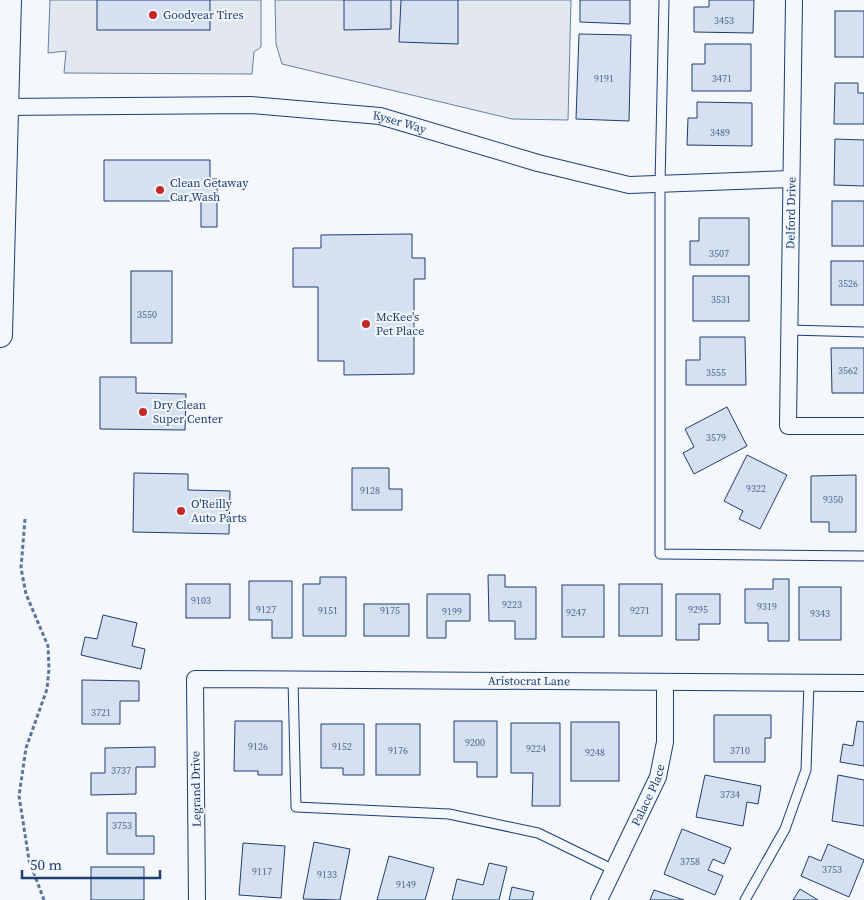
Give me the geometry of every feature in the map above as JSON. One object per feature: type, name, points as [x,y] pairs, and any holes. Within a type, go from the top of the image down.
[{"type":"main road","points":[[0,335],[4,107],[9,0]]},
{"type":"street","name":"Delford Drive","points":[[794,0],[788,426],[864,426]]},
{"type":"street","name":"Kyser Way","points":[[4,107],[251,105],[380,116],[538,163],[629,185],[792,179]]},
{"type":"street","name":"Aristocrat Lane","points":[[194,679],[864,683]]},
{"type":"street","name":"Legrand Drive","points":[[194,679],[197,900]]},
{"type":"street","name":"Palace Place","points":[[599,900],[658,777],[665,742],[665,682]]},
{"type":"lane","points":[[664,0],[660,184],[660,554],[864,556]]},
{"type":"lane","points":[[789,330],[864,332]]},
{"type":"lane","points":[[293,679],[296,807],[449,814],[538,833],[614,870]]},
{"type":"lane","points":[[744,900],[785,829],[806,770],[809,683]]},
{"type":"path","points":[[25,518],[21,568],[26,594],[48,646],[49,669],[47,689],[26,748],[20,796],[29,860],[44,900]]},
{"type":"shaded area","points":[[50,0],[261,0],[261,47],[254,52],[252,74],[64,73],[66,51],[48,53]]},
{"type":"shaded area","points":[[275,0],[571,0],[568,120],[512,119],[282,64],[276,44]]},
{"type":"building","name":"Goodyear Tires","points":[[97,0],[210,0],[210,30],[97,30]]},
{"type":"building","points":[[344,0],[391,0],[391,29],[344,30]]},
{"type":"building","points":[[401,0],[458,0],[458,44],[399,42]]},
{"type":"building","points":[[580,0],[630,0],[630,24],[580,22]]},
{"type":"building","points":[[709,0],[754,0],[753,33],[694,32],[694,7],[709,7]]},
{"type":"building","points":[[835,11],[864,11],[864,57],[835,57]]},
{"type":"building","points":[[579,34],[631,35],[629,121],[576,119]]},
{"type":"building","points":[[705,44],[751,44],[751,91],[692,91],[692,64],[705,64]]},
{"type":"building","points":[[835,83],[858,83],[858,93],[864,93],[864,124],[834,124]]},
{"type":"building","points":[[697,102],[752,103],[752,146],[687,145],[688,118],[697,118]]},
{"type":"building","points":[[835,139],[864,140],[864,186],[834,185]]},
{"type":"building","name":"Clean Getaway Car Wash","points":[[104,160],[210,160],[210,179],[217,179],[217,227],[201,227],[201,201],[104,201]]},
{"type":"building","points":[[832,201],[864,201],[864,246],[832,246]]},
{"type":"building","points":[[699,218],[749,218],[749,265],[690,265],[690,241],[699,241]]},
{"type":"building","name":"McKee's Pet Place","points":[[412,234],[412,258],[425,258],[425,279],[414,279],[414,374],[344,375],[344,361],[318,361],[318,287],[293,287],[293,248],[321,248],[321,235]]},
{"type":"building","points":[[831,261],[864,261],[864,305],[831,305]]},
{"type":"building","points":[[131,271],[172,271],[172,343],[131,343]]},
{"type":"building","points":[[693,276],[749,276],[749,321],[693,321]]},
{"type":"building","points":[[700,337],[745,337],[746,385],[686,385],[686,360],[700,360]]},
{"type":"building","points":[[831,348],[864,348],[864,393],[832,393]]},
{"type":"building","name":"Dry Clean Super Center","points":[[100,377],[136,377],[136,393],[186,394],[185,430],[100,429]]},
{"type":"building","points":[[727,407],[747,446],[694,474],[683,453],[694,447],[685,429]]},
{"type":"building","points":[[747,455],[787,475],[760,529],[739,519],[743,511],[724,501]]},
{"type":"building","points":[[352,468],[389,468],[389,489],[402,489],[402,510],[352,510]]},
{"type":"building","name":"O'Reilly Auto Parts","points":[[134,473],[188,474],[188,490],[230,491],[229,534],[133,532]]},
{"type":"building","points":[[856,475],[856,532],[829,532],[829,522],[811,522],[811,476]]},
{"type":"building","points":[[488,575],[505,575],[505,587],[536,587],[536,639],[515,639],[515,621],[489,621]]},
{"type":"building","points":[[320,577],[346,577],[346,636],[303,636],[303,584],[320,584]]},
{"type":"building","points":[[773,579],[789,579],[789,641],[768,641],[768,623],[745,623],[745,589],[773,589]]},
{"type":"building","points":[[249,581],[292,581],[292,638],[272,638],[272,620],[249,620]]},
{"type":"building","points":[[186,584],[230,584],[230,618],[186,618]]},
{"type":"building","points":[[619,584],[662,584],[662,636],[619,636]]},
{"type":"building","points":[[562,585],[604,585],[604,637],[562,637]]},
{"type":"building","points":[[799,587],[841,587],[841,640],[799,640]]},
{"type":"building","points":[[427,594],[470,594],[470,621],[446,621],[446,638],[427,638]]},
{"type":"building","points":[[676,594],[720,594],[720,624],[699,624],[699,640],[676,640]]},
{"type":"building","points":[[364,604],[409,604],[409,636],[364,636]]},
{"type":"building","points":[[103,615],[137,623],[132,646],[145,649],[141,669],[81,655],[85,637],[97,639]]},
{"type":"building","points":[[82,680],[139,681],[139,701],[120,701],[120,724],[82,724]]},
{"type":"building","points":[[714,715],[771,715],[771,738],[765,738],[765,762],[714,762]]},
{"type":"building","points":[[235,721],[282,721],[282,775],[258,775],[258,771],[234,771]]},
{"type":"building","points":[[454,721],[497,721],[497,777],[477,777],[477,762],[454,762]]},
{"type":"building","points":[[857,721],[864,722],[864,766],[840,762],[843,744],[853,746]]},
{"type":"building","points":[[571,722],[619,722],[619,781],[571,781]]},
{"type":"building","points":[[511,723],[560,723],[560,806],[532,806],[533,773],[511,773]]},
{"type":"building","points":[[321,724],[364,724],[364,775],[343,775],[343,768],[321,768]]},
{"type":"building","points":[[376,724],[420,724],[420,775],[376,775]]},
{"type":"building","points":[[155,747],[155,767],[136,767],[136,794],[91,795],[91,773],[105,773],[105,748]]},
{"type":"building","points":[[705,775],[761,786],[758,804],[747,802],[743,826],[696,817]]},
{"type":"building","points":[[838,775],[864,780],[864,826],[832,821]]},
{"type":"building","points":[[107,813],[136,813],[136,836],[154,836],[154,854],[107,854]]},
{"type":"building","points":[[682,829],[731,848],[724,864],[713,859],[708,870],[723,876],[715,895],[664,874]]},
{"type":"building","points":[[314,842],[350,849],[340,900],[303,899]]},
{"type":"building","points":[[243,843],[285,846],[281,898],[239,895]]},
{"type":"building","points":[[828,844],[864,860],[849,897],[801,876],[809,856],[821,861]]},
{"type":"building","points":[[389,856],[434,868],[425,900],[377,900]]},
{"type":"building","points":[[489,863],[507,867],[499,900],[452,900],[457,879],[483,885]]},
{"type":"building","points":[[91,867],[144,867],[144,900],[91,900]]},
{"type":"building","points":[[512,887],[534,892],[532,900],[509,900]]},
{"type":"building","points":[[800,889],[818,900],[793,900]]},
{"type":"building","points":[[654,890],[684,900],[650,900]]},
{"type":"place","name":"Goodyear Tires","points":[[153,15]]},
{"type":"place","name":"Clean Getaway Car Wash","points":[[160,190]]},
{"type":"place","name":"McKee's Pet Place","points":[[366,324]]},
{"type":"place","name":"Dry Clean Super Center","points":[[143,412]]},
{"type":"place","name":"O'Reilly Auto Parts","points":[[181,511]]}]
